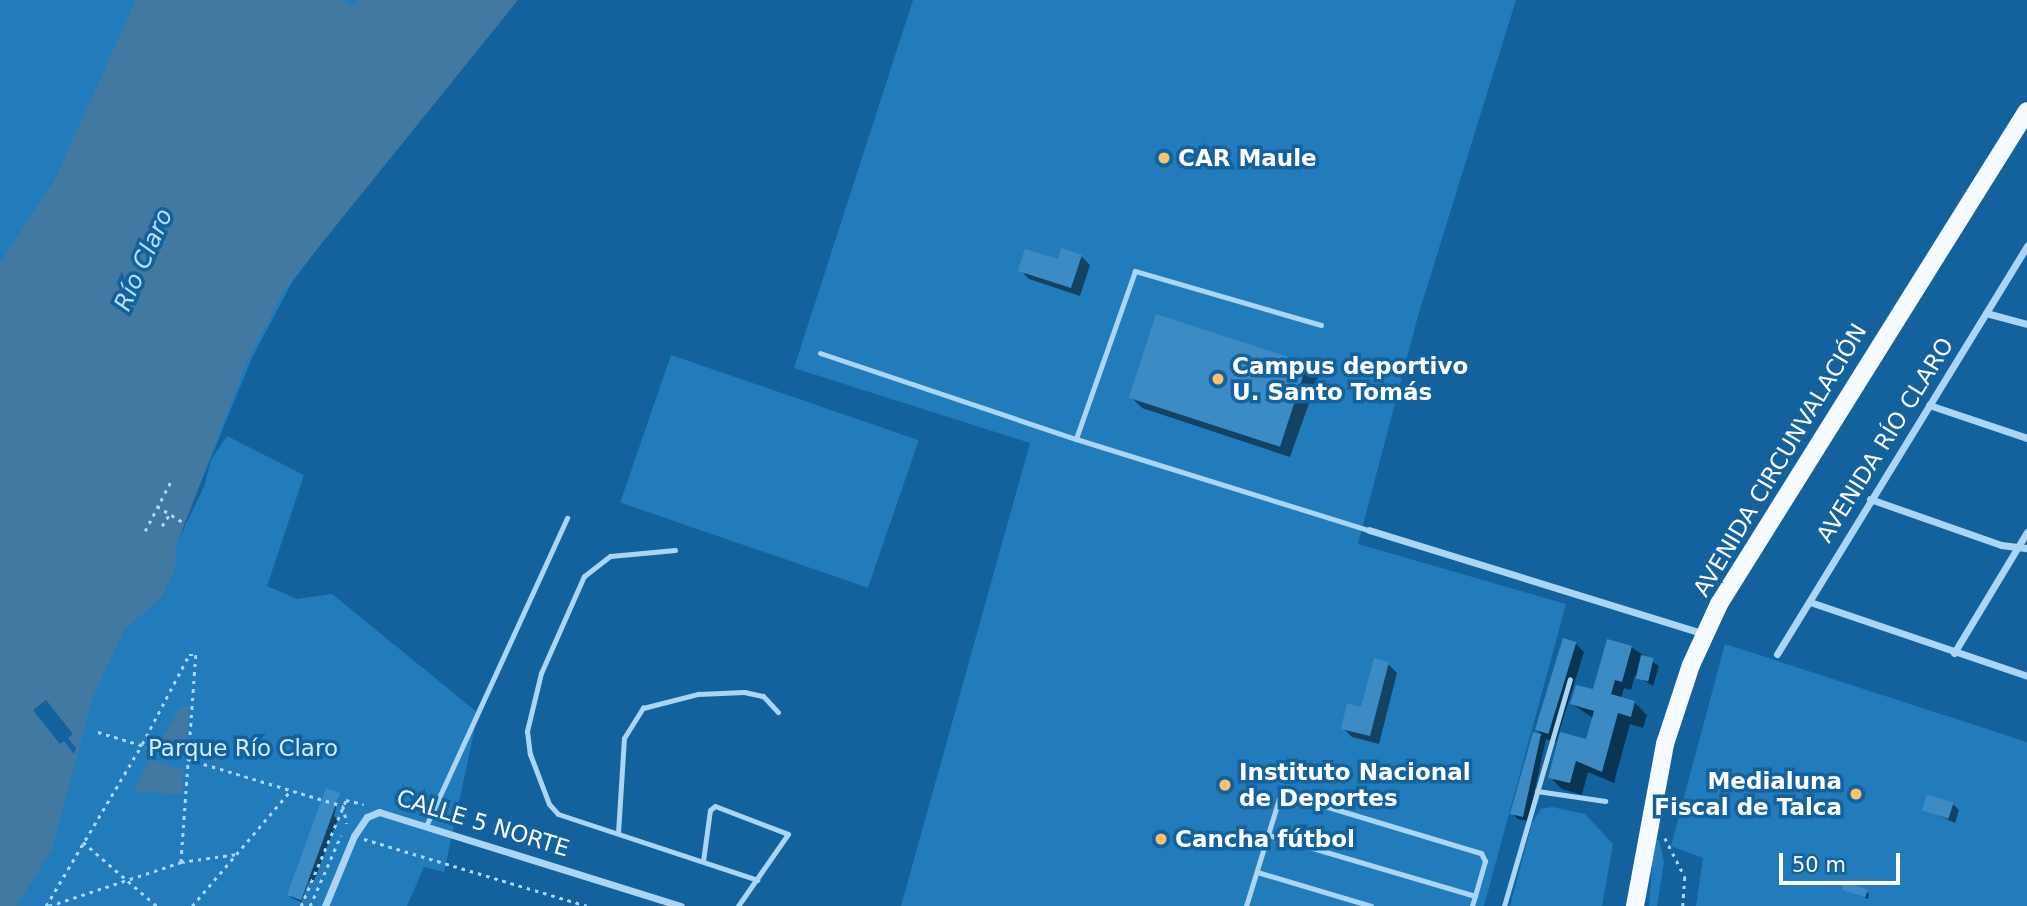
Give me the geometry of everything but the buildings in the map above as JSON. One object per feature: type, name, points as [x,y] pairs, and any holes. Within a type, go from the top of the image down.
[{"type":"main road","name":"AVENIDA CIRCUNVALACIÓN","points":[[1635,906],[1665,744],[1705,634],[1776,506],[2027,111]]},
{"type":"main road","name":"AVENIDA CIRCUNVALACIÓN","points":[[1643,864],[1643,906]]},
{"type":"street","name":"AVENIDA RÍO CLARO","points":[[1777,654],[2027,246]]},
{"type":"street","points":[[1986,313],[2027,324]]},
{"type":"street","points":[[1929,405],[2027,438]]},
{"type":"street","points":[[1870,499],[2027,548]]},
{"type":"street","points":[[1369,530],[1705,634]]},
{"type":"street","points":[[1954,653],[2027,532]]},
{"type":"street","points":[[1810,602],[2027,677]]},
{"type":"street","name":"CALLE 5 NORTE","points":[[325,906],[355,836],[367,817],[379,812],[681,906]]},
{"type":"lane","points":[[1076,439],[1135,271],[1321,325]]},
{"type":"lane","points":[[820,353],[1076,439],[1369,530]]},
{"type":"lane","points":[[426,826],[567,518]]},
{"type":"lane","points":[[676,550],[610,556],[584,576],[541,673],[527,730],[530,754],[549,804],[558,814],[757,880]]},
{"type":"lane","points":[[1504,906],[1570,679]]},
{"type":"lane","points":[[618,833],[624,738],[643,708],[698,694],[744,692],[763,696],[778,712]]},
{"type":"lane","points":[[1537,791],[1605,801]]},
{"type":"lane","points":[[1246,906],[1279,799],[1290,795],[1481,853],[1485,861],[1472,906]]},
{"type":"lane","points":[[702,861],[709,810],[721,806],[788,834],[738,906]]},
{"type":"lane","points":[[1268,835],[1475,896]]},
{"type":"lane","points":[[1256,872],[1371,906]]},
{"type":"path","points":[[145,531],[172,479]]},
{"type":"path","points":[[157,506],[186,524]]},
{"type":"path","points":[[162,526],[170,514]]},
{"type":"path","points":[[47,906],[142,744],[189,655],[196,655],[181,862]]},
{"type":"path","points":[[98,732],[343,806],[343,818],[355,836],[588,906]]},
{"type":"path","points":[[192,906],[291,790]]},
{"type":"path","points":[[1667,828],[1668,851],[1685,877],[1683,906]]},
{"type":"path","points":[[83,842],[157,906]]},
{"type":"path","points":[[47,906],[181,862],[237,854]]},
{"type":"green space","name":"Parque Río Claro","points":[[0,0],[511,0],[462,54],[291,284],[252,358],[171,555],[204,487],[211,460],[227,436],[304,475],[267,586],[297,599],[332,594],[478,713],[444,872],[424,867],[407,906],[2,906],[60,809],[76,748],[0,888]]},
{"type":"green space","points":[[913,0],[1516,0],[1418,316],[1358,544],[1566,604],[1484,906],[901,906],[1030,443],[794,368]]},
{"type":"green space","points":[[671,355],[919,440],[868,588],[620,503]]},
{"type":"green space","name":"Medialuna Fiscal de Talca","points":[[1725,644],[2027,742],[2027,906],[1696,906],[1703,858],[1671,846]]},
{"type":"green space","points":[[1552,807],[1585,814],[1613,844],[1602,906],[1510,906],[1532,823],[1541,809]]},
{"type":"green space","points":[[1654,840],[1659,840],[1664,862],[1657,906],[1649,906]]},
{"type":"water","name":"Río Claro","points":[[136,0],[343,0],[350,6],[359,0],[518,0],[284,290],[244,368],[177,544],[175,570],[161,598],[125,629],[92,699],[52,850],[16,906],[0,906],[0,263],[54,181]]},
{"type":"water","points":[[181,706],[189,707],[186,748],[161,741]]},
{"type":"water","points":[[149,759],[184,770],[182,794],[134,792]]},
{"type":"pier","points":[[46,700],[73,734],[68,738],[76,748],[74,754],[64,741],[60,744],[33,710]]},
{"type":"place","name":"CAR Maule","points":[[1164,158]]},
{"type":"place","name":"Campus deportivo U. Santo Tomás","points":[[1218,379]]},
{"type":"place","name":"Instituto Nacional de Deportes","points":[[1225,785]]},
{"type":"place","name":"Medialuna Fiscal de Talca","points":[[1856,794]]},
{"type":"place","name":"Cancha fútbol","points":[[1161,839]]}]
